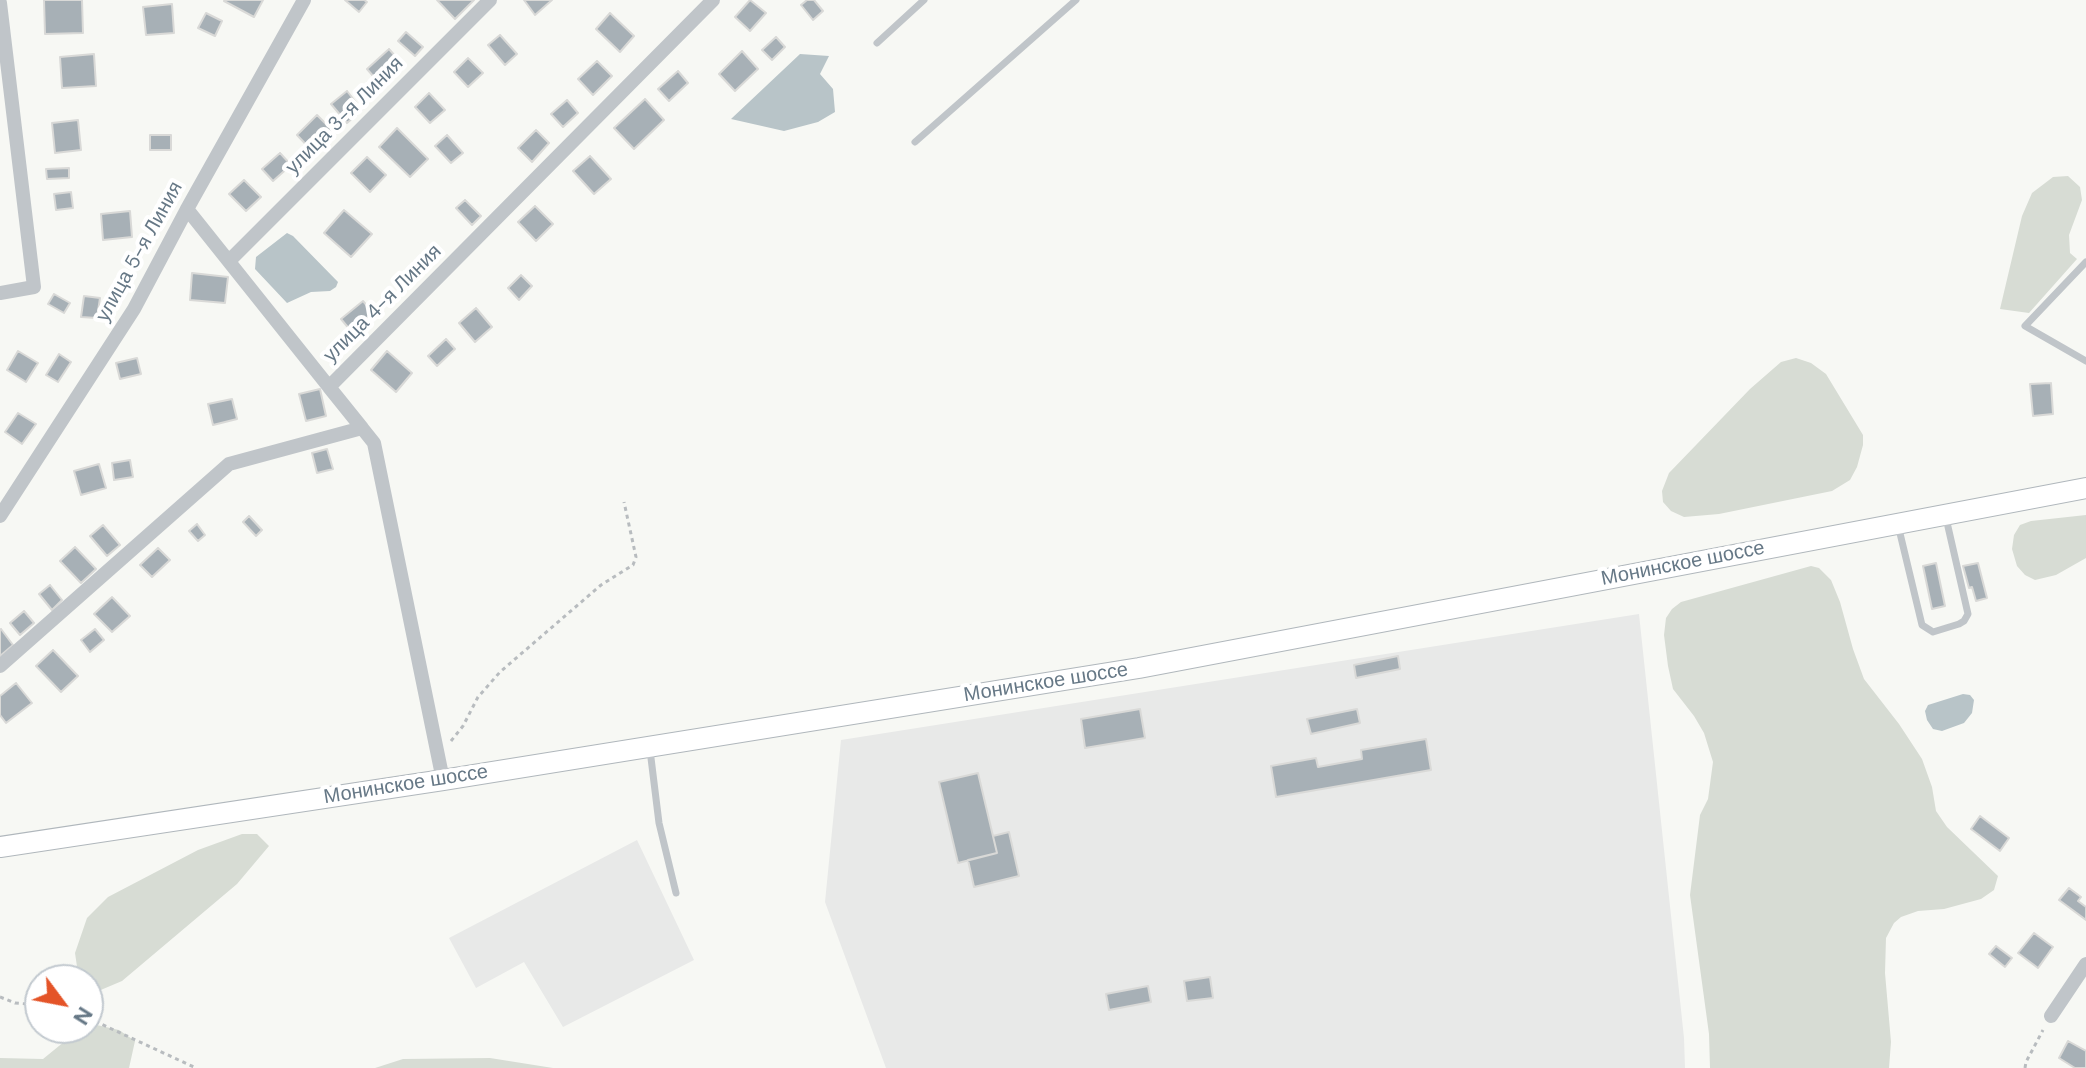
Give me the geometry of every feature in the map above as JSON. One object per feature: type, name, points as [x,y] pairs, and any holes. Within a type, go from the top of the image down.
[{"type":"main road","name":"Монинское шоссе","points":[[0,847],[443,780],[1139,668],[2086,488]]},
{"type":"street","name":"улица 5-я Линия","points":[[0,516],[134,309],[304,0]]},
{"type":"street","name":"улица 3-я Линия","points":[[229,261],[490,0]]},
{"type":"street","name":"улица 4-я Линия","points":[[443,780],[374,443],[329,387],[713,0]]},
{"type":"street","points":[[0,3],[34,287],[0,293]]},
{"type":"street","points":[[187,209],[329,387]]},
{"type":"street","points":[[0,666],[229,464],[362,428]]},
{"type":"street","points":[[2051,1016],[2086,964]]},
{"type":"lane","points":[[877,43],[924,0]]},
{"type":"lane","points":[[915,142],[1076,0]]},
{"type":"lane","points":[[2086,262],[2025,326],[2086,361]]},
{"type":"lane","points":[[1898,523],[1922,625],[1933,632],[1959,624],[1968,614],[1945,513]]},
{"type":"lane","points":[[650,747],[659,823],[676,893]]},
{"type":"path","points":[[438,757],[463,726],[478,697],[500,672],[601,585],[633,565],[636,557],[624,502]]},
{"type":"path","points":[[0,997],[24,1004]]},
{"type":"path","points":[[2025,1068],[2051,1016]]},
{"type":"path","points":[[104,1025],[196,1068]]},
{"type":"shaded area","points":[[800,54],[829,56],[820,74],[833,89],[835,112],[818,122],[784,131],[731,119]]},
{"type":"shaded area","points":[[2068,176],[2080,187],[2082,200],[2069,235],[2070,253],[2077,259],[2029,313],[2000,309],[2022,216],[2032,193],[2053,177]]},
{"type":"shaded area","points":[[287,233],[338,282],[336,287],[330,291],[311,292],[287,303],[255,269],[256,257]]},
{"type":"shaded area","points":[[1796,358],[1811,363],[1826,374],[1863,435],[1857,467],[1850,480],[1832,491],[1719,514],[1684,517],[1671,511],[1663,502],[1662,491],[1669,473],[1750,389],[1781,362]]},
{"type":"shaded area","points":[[2086,515],[2086,558],[2056,575],[2035,580],[2017,566],[2012,549],[2014,535],[2020,525]]},
{"type":"shaded area","points":[[1811,566],[1819,568],[1831,580],[1864,679],[1922,759],[1936,811],[1947,827],[1998,876],[1994,890],[1981,899],[1944,909],[1918,911],[1894,923],[1886,938],[1885,973],[1891,1042],[1889,1068],[1710,1068],[1709,1034],[1690,895],[1700,815],[1708,799],[1713,762],[1704,733],[1673,689],[1664,635],[1666,618],[1681,602]]},
{"type":"shaded area","points":[[1639,614],[1685,1068],[886,1068],[825,902],[841,740]]},
{"type":"shaded area","points":[[1963,694],[1970,695],[1974,700],[1972,713],[1964,723],[1942,731],[1933,729],[1925,711],[1928,705]]},
{"type":"shaded area","points":[[242,834],[257,834],[269,846],[237,884],[122,981],[104,989],[104,964],[77,964],[75,953],[87,918],[108,897],[198,850]]},
{"type":"shaded area","points":[[637,840],[694,960],[563,1027],[524,962],[476,988],[449,938]]},
{"type":"shaded area","points":[[104,1027],[119,1030],[135,1041],[129,1068],[0,1068],[0,1058],[43,1059],[61,1044],[104,1044]]},
{"type":"shaded area","points":[[490,1058],[553,1068],[375,1068],[403,1059]]},
{"type":"building","points":[[44,0],[82,0],[83,33],[45,34]]},
{"type":"building","points":[[225,0],[263,0],[254,17]]},
{"type":"building","points":[[345,0],[364,0],[367,2],[359,12]]},
{"type":"building","points":[[437,0],[474,0],[455,19]]},
{"type":"building","points":[[524,0],[552,0],[535,15]]},
{"type":"building","points":[[750,0],[766,13],[750,31],[735,17]]},
{"type":"building","points":[[807,0],[814,0],[823,11],[813,20],[801,5]]},
{"type":"building","points":[[172,4],[174,33],[146,35],[143,7]]},
{"type":"building","points":[[206,13],[222,21],[215,36],[198,28]]},
{"type":"building","points":[[610,13],[634,36],[620,52],[596,29]]},
{"type":"building","points":[[406,32],[423,47],[415,56],[398,41]]},
{"type":"building","points":[[500,35],[517,54],[505,65],[488,45]]},
{"type":"building","points":[[776,37],[785,47],[772,60],[762,50]]},
{"type":"building","points":[[389,49],[402,64],[380,84],[367,69]]},
{"type":"building","points":[[742,51],[758,69],[735,91],[719,74]]},
{"type":"building","points":[[94,54],[96,86],[62,88],[60,57]]},
{"type":"building","points":[[468,58],[483,73],[468,87],[454,72]]},
{"type":"building","points":[[597,61],[612,76],[593,95],[578,79]]},
{"type":"building","points":[[678,71],[688,83],[669,101],[658,89]]},
{"type":"building","points":[[347,91],[362,110],[347,123],[331,104]]},
{"type":"building","points":[[429,93],[445,110],[430,123],[415,107]]},
{"type":"building","points":[[645,99],[664,120],[634,149],[614,128]]},
{"type":"building","points":[[567,100],[578,113],[563,127],[551,114]]},
{"type":"building","points":[[317,115],[335,133],[314,153],[297,135]]},
{"type":"building","points":[[78,120],[81,150],[55,153],[52,123]]},
{"type":"building","points":[[397,128],[428,159],[410,177],[379,147]]},
{"type":"building","points":[[536,130],[549,143],[532,162],[518,148]]},
{"type":"building","points":[[150,135],[171,135],[171,150],[150,150]]},
{"type":"building","points":[[447,135],[463,153],[451,163],[435,146]]},
{"type":"building","points":[[280,153],[291,165],[273,181],[262,169]]},
{"type":"building","points":[[590,156],[611,179],[594,194],[573,171]]},
{"type":"building","points":[[367,157],[386,175],[370,192],[351,173]]},
{"type":"building","points":[[69,168],[69,178],[47,179],[46,169]]},
{"type":"building","points":[[244,180],[261,197],[246,211],[229,194]]},
{"type":"building","points":[[71,192],[73,208],[56,210],[54,194]]},
{"type":"building","points":[[465,200],[481,216],[472,225],[456,208]]},
{"type":"building","points":[[535,206],[553,224],[536,241],[518,222]]},
{"type":"building","points":[[344,210],[372,234],[351,257],[324,233]]},
{"type":"building","points":[[130,211],[132,237],[103,240],[101,214]]},
{"type":"building","points":[[192,273],[228,277],[225,303],[190,300]]},
{"type":"building","points":[[521,275],[532,286],[519,300],[508,288]]},
{"type":"building","points":[[54,294],[70,303],[64,313],[48,304]]},
{"type":"building","points":[[84,296],[100,298],[97,318],[81,317]]},
{"type":"building","points":[[363,301],[373,313],[351,331],[341,319]]},
{"type":"building","points":[[476,308],[492,327],[475,342],[459,323]]},
{"type":"building","points":[[446,339],[455,349],[437,366],[428,356]]},
{"type":"building","points":[[18,351],[38,363],[26,382],[7,370]]},
{"type":"building","points":[[387,351],[412,373],[396,392],[371,370]]},
{"type":"building","points":[[59,354],[71,362],[58,382],[46,375]]},
{"type":"building","points":[[137,358],[141,374],[120,379],[116,363]]},
{"type":"building","points":[[2051,383],[2053,414],[2033,416],[2030,384]]},
{"type":"building","points":[[320,389],[326,416],[306,421],[299,394]]},
{"type":"building","points":[[232,399],[237,419],[213,425],[208,404]]},
{"type":"building","points":[[18,413],[36,424],[22,444],[5,432]]},
{"type":"building","points":[[327,449],[333,469],[317,473],[312,453]]},
{"type":"building","points":[[130,460],[133,477],[114,480],[112,463]]},
{"type":"building","points":[[99,464],[106,488],[81,495],[74,471]]},
{"type":"building","points":[[249,516],[262,530],[256,536],[243,522]]},
{"type":"building","points":[[197,524],[205,535],[198,541],[189,531]]},
{"type":"building","points":[[103,525],[120,545],[107,556],[90,536]]},
{"type":"building","points":[[75,547],[96,569],[81,583],[60,561]]},
{"type":"building","points":[[158,548],[170,560],[152,577],[140,565]]},
{"type":"building","points":[[1936,563],[1945,606],[1932,609],[1923,566]]},
{"type":"building","points":[[1978,563],[1987,598],[1976,601],[1963,566]]},
{"type":"building","points":[[50,585],[62,600],[52,610],[39,594]]},
{"type":"building","points":[[112,597],[130,616],[112,632],[94,614]]},
{"type":"building","points":[[24,611],[34,623],[20,635],[10,623]]},
{"type":"building","points":[[95,629],[104,640],[90,652],[81,640]]},
{"type":"building","points":[[0,630],[13,645],[0,656]]},
{"type":"building","points":[[53,650],[78,676],[61,692],[36,666]]},
{"type":"building","points":[[1398,656],[1400,669],[1356,678],[1354,665]]},
{"type":"building","points":[[16,683],[32,703],[6,723],[0,715],[0,696]]},
{"type":"building","points":[[1140,709],[1145,738],[1085,748],[1081,719]]},
{"type":"building","points":[[1357,709],[1360,723],[1311,734],[1307,719]]},
{"type":"building","points":[[1426,739],[1431,770],[1276,797],[1271,766],[1316,758],[1318,767],[1362,759],[1361,750]]},
{"type":"building","points":[[978,773],[997,853],[958,863],[939,782]]},
{"type":"building","points":[[1980,816],[2009,838],[2000,851],[1971,829]]},
{"type":"building","points":[[1009,832],[1019,876],[974,887],[968,860],[997,853],[993,836]]},
{"type":"building","points":[[2069,888],[2081,897],[2078,901],[2086,907],[2086,920],[2059,900]]},
{"type":"building","points":[[2034,933],[2053,947],[2038,968],[2018,953]]},
{"type":"building","points":[[1996,946],[2012,958],[2005,967],[1989,954]]},
{"type":"building","points":[[1210,977],[1213,998],[1187,1001],[1184,981]]},
{"type":"building","points":[[1148,986],[1151,1002],[1109,1010],[1106,994]]},
{"type":"building","points":[[2068,1041],[2086,1051],[2086,1068],[2075,1068],[2059,1058]]}]
